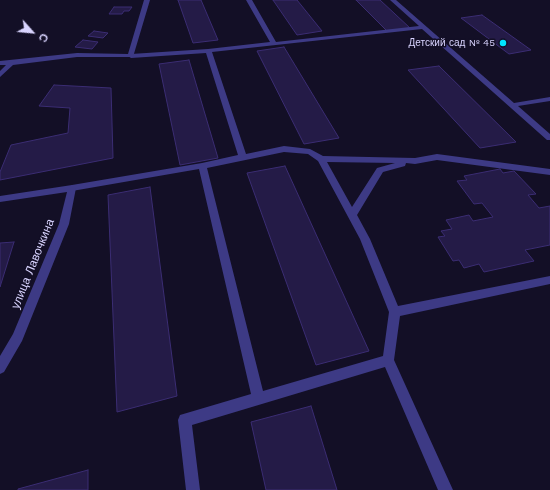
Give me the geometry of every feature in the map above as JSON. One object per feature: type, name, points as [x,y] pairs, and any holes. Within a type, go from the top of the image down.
[{"type":"street","points":[[131,56],[147,0]]},
{"type":"street","points":[[249,0],[274,44]]},
{"type":"street","points":[[393,0],[550,138]]},
{"type":"street","points":[[0,63],[77,55],[131,56],[208,52],[424,27]]},
{"type":"street","points":[[208,52],[243,157]]},
{"type":"street","points":[[0,75],[11,63]]},
{"type":"street","points":[[512,105],[550,99]]},
{"type":"street","points":[[0,199],[202,166],[284,150],[310,152],[321,159],[365,239],[395,312],[388,360],[446,490]]},
{"type":"street","points":[[352,215],[380,170],[415,161],[437,157],[550,172]]},
{"type":"street","points":[[321,159],[415,161]]},
{"type":"street","points":[[202,166],[258,398]]},
{"type":"street","name":"улица Лавочкина","points":[[0,368],[18,337],[61,231],[72,188]]},
{"type":"street","points":[[395,312],[550,280]]},
{"type":"street","points":[[193,490],[185,420],[388,360]]},
{"type":"building","points":[[178,0],[201,0],[218,40],[193,43]]},
{"type":"building","points":[[273,0],[297,0],[322,31],[297,35]]},
{"type":"building","points":[[356,0],[380,0],[410,28],[387,31]]},
{"type":"building","points":[[114,7],[132,7],[129,11],[124,11],[122,14],[109,14]]},
{"type":"building","points":[[482,15],[531,50],[509,54],[461,18]]},
{"type":"building","points":[[94,31],[108,33],[103,38],[88,36]]},
{"type":"building","points":[[83,40],[98,42],[92,49],[75,47]]},
{"type":"building","points":[[284,47],[339,138],[304,144],[257,51]]},
{"type":"building","points":[[189,60],[218,158],[180,165],[159,64]]},
{"type":"building","points":[[439,66],[516,142],[480,148],[408,70]]},
{"type":"building","points":[[54,85],[111,88],[113,158],[0,180],[0,172],[11,145],[68,133],[70,108],[39,106]]},
{"type":"building","points":[[285,166],[369,351],[316,365],[247,173]]},
{"type":"building","points":[[500,169],[503,173],[514,171],[536,194],[528,195],[539,208],[550,206],[550,245],[525,250],[534,261],[484,272],[479,264],[464,268],[459,260],[453,261],[438,237],[445,236],[441,231],[452,229],[446,220],[469,215],[473,221],[493,217],[482,203],[474,204],[457,181],[467,180],[464,176]]},
{"type":"building","points":[[150,187],[177,396],[117,412],[108,195]]},
{"type":"building","points":[[14,242],[0,287],[0,243]]},
{"type":"building","points":[[311,406],[337,490],[266,490],[251,422]]},
{"type":"building","points":[[88,470],[88,490],[18,490],[18,489]]},
{"type":"place","name":"Детский сад № 45","points":[[503,43]]}]
